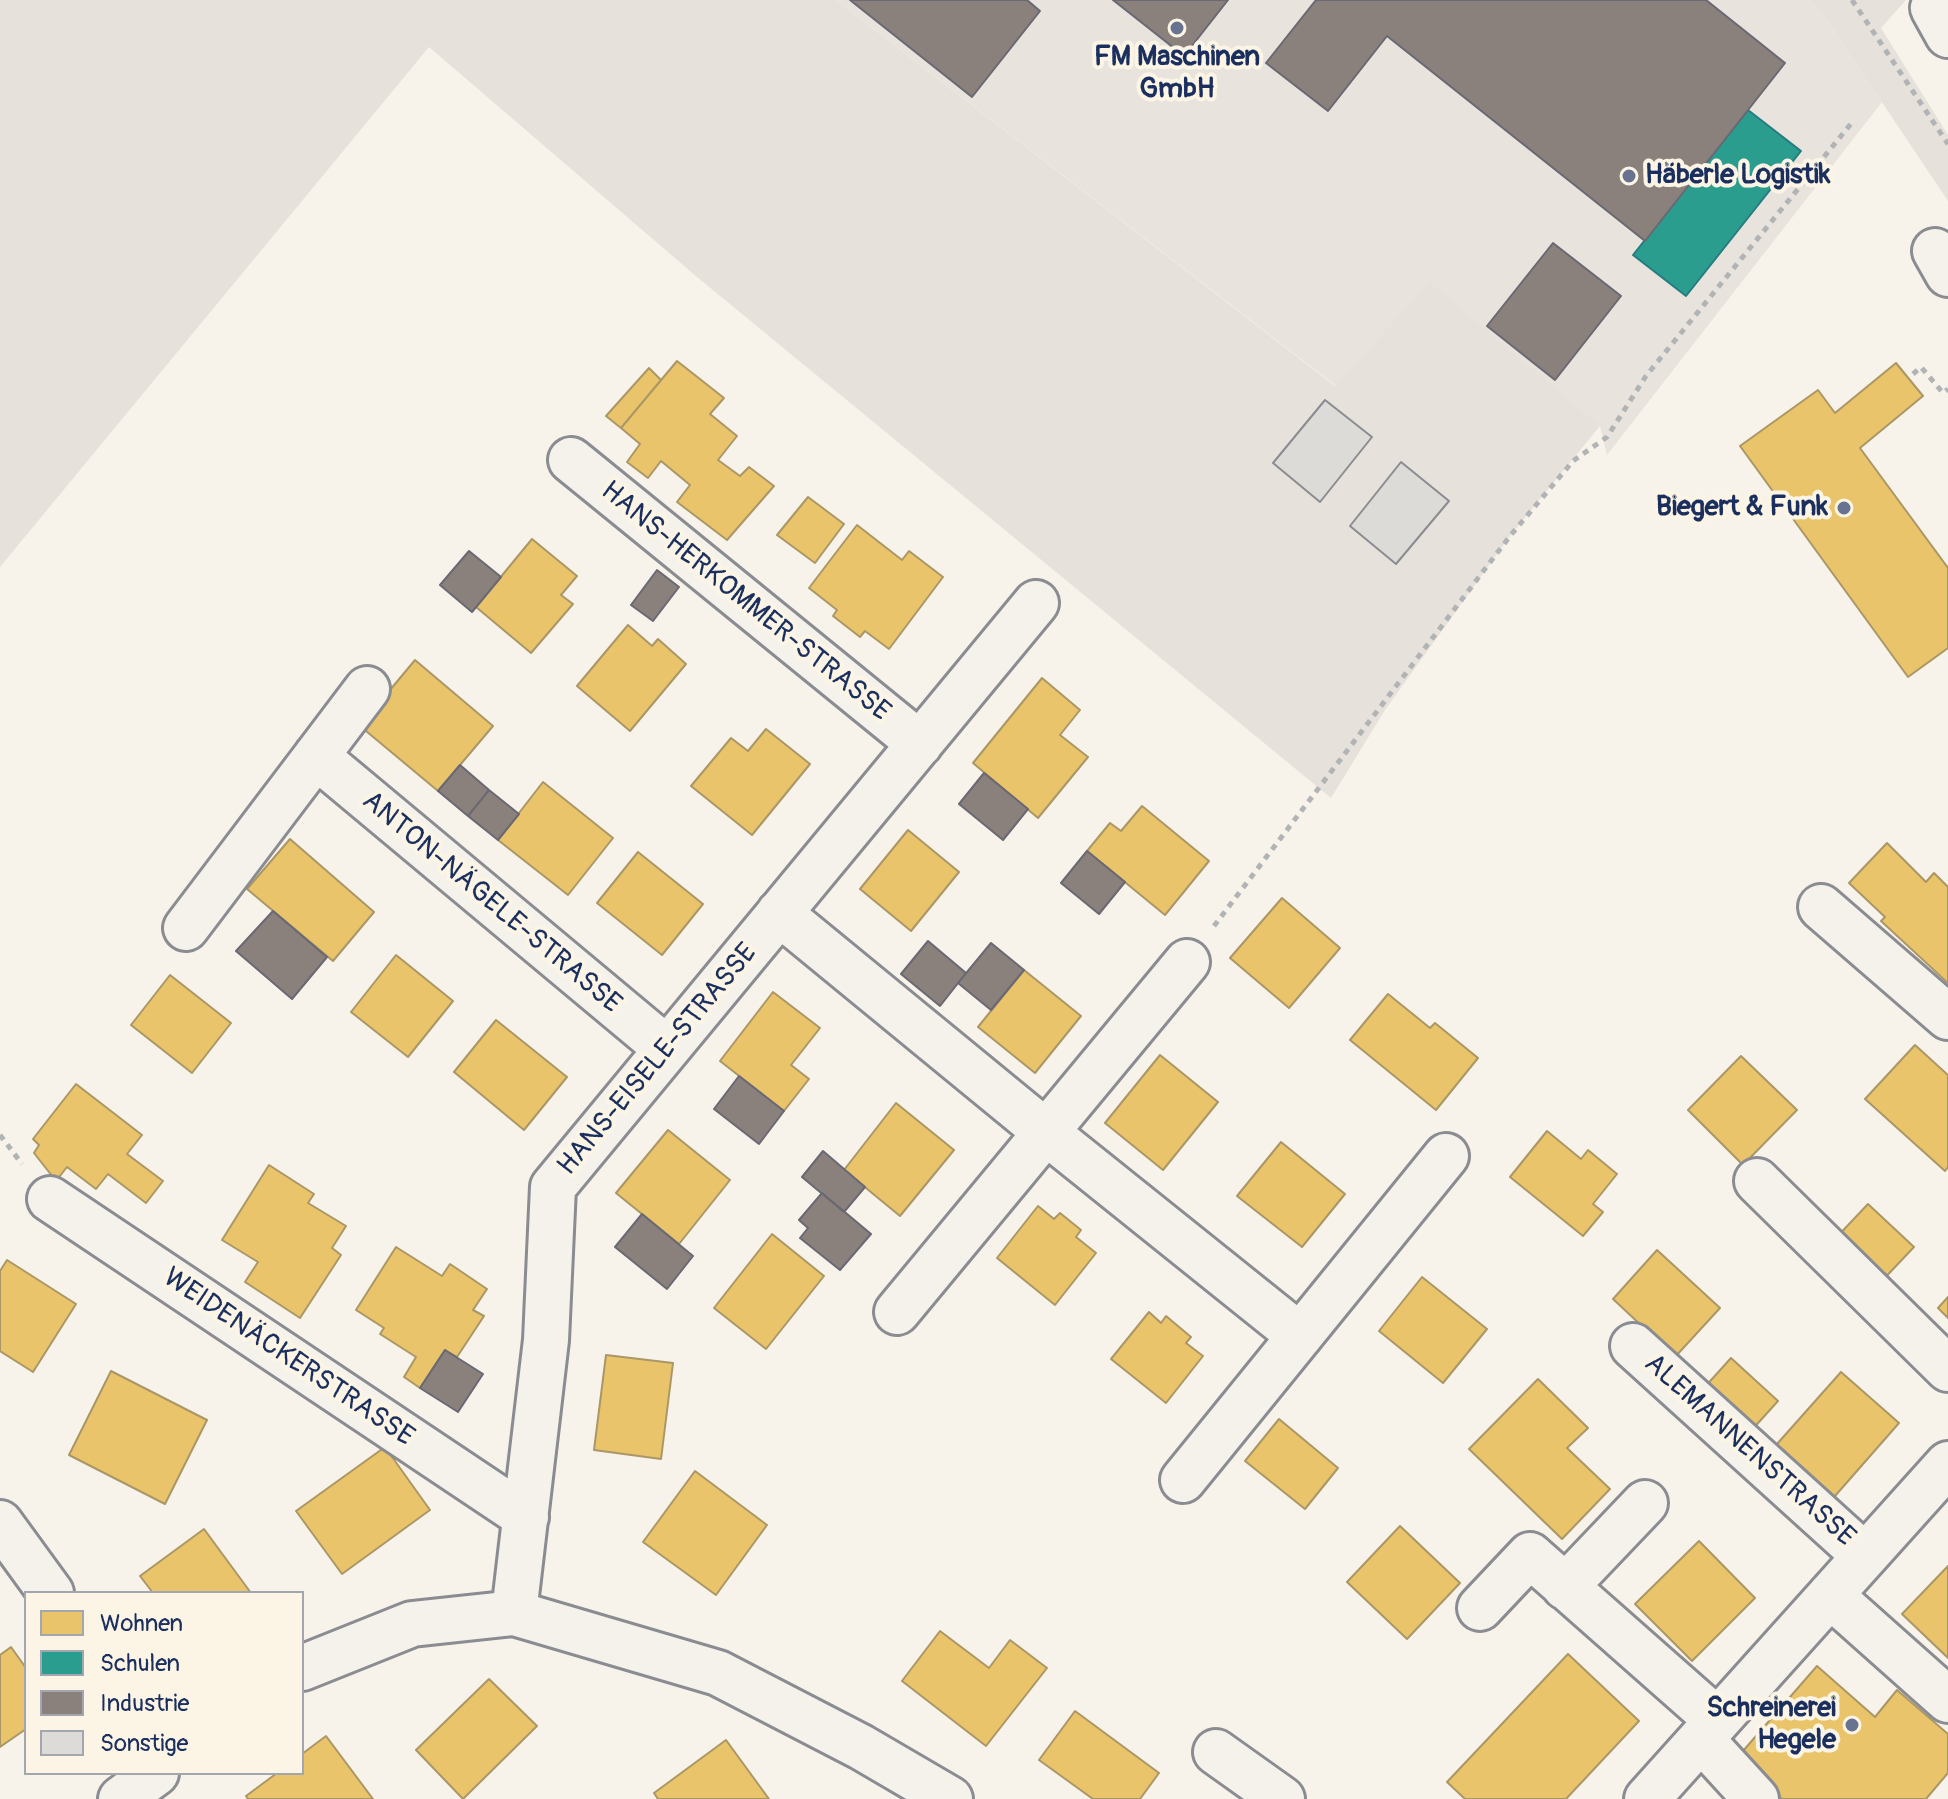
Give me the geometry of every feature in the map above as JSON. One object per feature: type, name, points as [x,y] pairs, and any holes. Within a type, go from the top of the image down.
[{"type":"street","name":"HANS-HERKOMMER-STRASSE","points":[[571,460],[920,744]]},
{"type":"street","name":"HANS-EISELE-STRASSE","points":[[514,1613],[546,1340],[553,1187],[1036,603]]},
{"type":"street","points":[[186,928],[367,689]]},
{"type":"street","name":"ANTON-NÄGELE-STRASSE","points":[[316,756],[667,1049]]},
{"type":"street","points":[[1821,907],[1948,1017]]},
{"type":"street","points":[[779,913],[1300,1336]]},
{"type":"street","points":[[897,1312],[1187,962]]},
{"type":"street","points":[[1183,1480],[1446,1156]]},
{"type":"street","points":[[1757,1181],[1948,1369]]},
{"type":"street","name":"WEIDENÄCKERSTRASSE","points":[[50,1199],[526,1517]]},
{"type":"street","name":"ALEMANNENSTRASSE","points":[[1633,1346],[1865,1556]]},
{"type":"street","name":"ALEMANNENSTRASSE","points":[[1647,1799],[1948,1464]]},
{"type":"street","points":[[1565,1587],[1645,1503]]},
{"type":"street","points":[[0,1523],[50,1591]]},
{"type":"street","points":[[1480,1608],[1530,1555],[1709,1730],[1756,1799]]},
{"type":"street","name":"ALEMANNENSTRASSE","points":[[1830,1595],[1948,1700]]},
{"type":"street","points":[[304,1667],[412,1624],[514,1613],[718,1673],[861,1747],[950,1799]]},
{"type":"street","points":[[1216,1752],[1282,1799]]},
{"type":"street","points":[[121,1799],[153,1775]]},
{"type":"path","points":[[1852,0],[1948,144]]},
{"type":"path","points":[[1187,962],[1510,536],[1573,461],[1607,437],[1646,376],[1854,120]]},
{"type":"path","points":[[1913,374],[1921,367],[1943,393],[1948,389]]},
{"type":"shaded area","points":[[0,0],[836,0],[1335,386],[1430,283],[1600,426],[1510,536],[1385,710],[1331,798],[697,277],[429,47],[0,567]]},
{"type":"shaded area","points":[[836,0],[1810,0],[1882,102],[1607,455],[1600,426],[1336,386]]},
{"type":"shaded area","points":[[1810,0],[1906,0],[1881,28],[1948,135],[1948,201],[1829,23]]},
{"type":"building: Wohnen","points":[[677,361],[724,398],[710,414],[737,436],[718,460],[740,476],[749,467],[774,486],[727,540],[677,502],[690,485],[661,461],[648,478],[627,462],[640,444],[621,428]]},
{"type":"building: Wohnen","name":"Biegert & Funk","points":[[1896,363],[1923,396],[1860,448],[1948,568],[1948,648],[1908,677],[1740,446],[1818,390],[1835,413]]},
{"type":"building: Wohnen","points":[[649,368],[661,380],[621,428],[606,416]]},
{"type":"building: Wohnen","points":[[808,497],[844,524],[815,563],[777,535]]},
{"type":"building: Wohnen","points":[[857,525],[902,560],[909,551],[943,577],[889,649],[865,631],[860,637],[833,616],[837,610],[809,588]]},
{"type":"building: Wohnen","points":[[532,539],[577,576],[561,595],[573,604],[531,653],[476,607]]},
{"type":"building: Wohnen","points":[[628,625],[652,646],[658,639],[686,664],[630,731],[577,686]]},
{"type":"building: Wohnen","points":[[415,660],[493,726],[438,791],[360,726]]},
{"type":"building: Wohnen","points":[[1042,678],[1080,710],[1060,735],[1088,757],[1038,818],[973,763]]},
{"type":"building: Wohnen","points":[[766,729],[810,764],[752,835],[691,786],[731,738],[748,751]]},
{"type":"building: Wohnen","points":[[543,782],[613,838],[568,895],[498,840]]},
{"type":"building: Wohnen","points":[[1142,806],[1209,861],[1165,915],[1087,851],[1110,823],[1121,831]]},
{"type":"building: Wohnen","points":[[908,830],[959,872],[911,931],[860,889]]},
{"type":"building: Wohnen","points":[[290,839],[374,912],[333,961],[247,889]]},
{"type":"building: Wohnen","points":[[1887,843],[1926,882],[1934,873],[1948,887],[1948,983],[1881,921],[1885,917],[1849,883]]},
{"type":"building: Wohnen","points":[[638,852],[703,904],[662,955],[597,903]]},
{"type":"building: Wohnen","points":[[1282,898],[1340,948],[1289,1008],[1230,958]]},
{"type":"building: Wohnen","points":[[396,955],[453,1001],[408,1057],[351,1012]]},
{"type":"building: Wohnen","points":[[1024,970],[1081,1016],[1035,1073],[978,1027]]},
{"type":"building: Wohnen","points":[[170,975],[231,1023],[192,1073],[131,1025]]},
{"type":"building: Wohnen","points":[[773,992],[820,1028],[791,1065],[809,1079],[784,1111],[720,1061]]},
{"type":"building: Wohnen","points":[[1388,994],[1430,1028],[1435,1023],[1478,1058],[1436,1110],[1350,1040]]},
{"type":"building: Wohnen","points":[[496,1020],[567,1077],[524,1130],[454,1072]]},
{"type":"building: Wohnen","points":[[1915,1045],[1948,1075],[1948,1167],[1945,1171],[1865,1099]]},
{"type":"building: Wohnen","points":[[1160,1055],[1218,1102],[1163,1170],[1105,1123]]},
{"type":"building: Wohnen","points":[[1741,1056],[1797,1110],[1743,1165],[1688,1110]]},
{"type":"building: Wohnen","points":[[76,1084],[142,1135],[127,1154],[163,1181],[146,1203],[108,1174],[96,1189],[67,1167],[56,1181],[34,1153],[39,1145],[33,1139]]},
{"type":"building: Wohnen","points":[[896,1103],[954,1150],[900,1216],[844,1170]]},
{"type":"building: Wohnen","points":[[668,1130],[730,1180],[679,1244],[616,1193]]},
{"type":"building: Wohnen","points":[[1547,1131],[1581,1159],[1588,1150],[1617,1174],[1593,1204],[1603,1212],[1583,1236],[1510,1177]]},
{"type":"building: Wohnen","points":[[1281,1142],[1345,1194],[1302,1247],[1237,1196]]},
{"type":"building: Wohnen","points":[[269,1165],[314,1194],[308,1203],[346,1226],[332,1248],[341,1255],[300,1318],[245,1282],[258,1262],[222,1240]]},
{"type":"building: Wohnen","points":[[1868,1204],[1914,1247],[1879,1284],[1834,1240]]},
{"type":"building: Wohnen","points":[[1038,1206],[1054,1219],[1060,1213],[1081,1230],[1076,1237],[1096,1253],[1055,1305],[997,1258]]},
{"type":"building: Wohnen","points":[[772,1234],[824,1276],[766,1349],[714,1308]]},
{"type":"building: Wohnen","points":[[396,1247],[442,1276],[450,1264],[487,1289],[473,1310],[484,1316],[457,1357],[445,1350],[420,1388],[404,1377],[416,1357],[380,1334],[384,1328],[356,1310]]},
{"type":"building: Wohnen","points":[[1657,1250],[1720,1308],[1675,1357],[1613,1299]]},
{"type":"building: Wohnen","points":[[7,1260],[76,1304],[33,1372],[0,1351],[0,1271]]},
{"type":"building: Wohnen","points":[[1422,1277],[1487,1329],[1443,1383],[1379,1331]]},
{"type":"building: Wohnen","points":[[1948,1297],[1948,1318],[1938,1308]]},
{"type":"building: Wohnen","points":[[1149,1312],[1161,1323],[1166,1316],[1191,1337],[1186,1343],[1203,1356],[1166,1403],[1111,1359]]},
{"type":"building: Wohnen","points":[[606,1355],[673,1363],[661,1459],[594,1450]]},
{"type":"building: Wohnen","points":[[1731,1358],[1778,1401],[1750,1432],[1703,1389]]},
{"type":"building: Wohnen","points":[[111,1371],[207,1420],[165,1504],[69,1455]]},
{"type":"building: Wohnen","points":[[1841,1372],[1899,1423],[1828,1504],[1769,1453]]},
{"type":"building: Wohnen","points":[[1538,1379],[1588,1428],[1567,1448],[1610,1489],[1562,1539],[1469,1449]]},
{"type":"building: Wohnen","points":[[1279,1419],[1338,1468],[1305,1509],[1245,1461]]},
{"type":"building: Wohnen","points":[[385,1447],[430,1510],[342,1574],[296,1511]]},
{"type":"building: Wohnen","points":[[695,1471],[767,1525],[716,1595],[643,1542]]},
{"type":"building: Wohnen","points":[[1400,1526],[1460,1583],[1407,1639],[1347,1582]]},
{"type":"building: Wohnen","points":[[204,1529],[250,1591],[151,1591],[140,1576]]},
{"type":"building: Wohnen","points":[[1699,1541],[1755,1598],[1692,1661],[1635,1604]]},
{"type":"building: Wohnen","points":[[1948,1566],[1948,1658],[1902,1614]]},
{"type":"building: Wohnen","points":[[940,1631],[989,1668],[1010,1640],[1047,1668],[986,1746],[902,1681]]},
{"type":"building: Wohnen","points":[[11,1647],[24,1665],[24,1730],[0,1747],[0,1655]]},
{"type":"building: Wohnen","points":[[1568,1654],[1639,1721],[1566,1799],[1465,1799],[1447,1782]]},
{"type":"building: Wohnen","name":"Schreinerei Hegele","points":[[1817,1666],[1875,1717],[1897,1690],[1948,1734],[1948,1773],[1926,1799],[1782,1799],[1736,1759]]},
{"type":"building: Wohnen","points":[[489,1679],[537,1726],[463,1799],[416,1750]]},
{"type":"building: Wohnen","points":[[1075,1711],[1159,1773],[1140,1799],[1093,1799],[1039,1760]]},
{"type":"building: Wohnen","points":[[326,1736],[373,1799],[248,1799],[246,1796],[274,1775],[304,1775],[304,1752]]},
{"type":"building: Wohnen","points":[[726,1740],[769,1799],[658,1799],[654,1793]]},
{"type":"building: Schulen","points":[[1748,110],[1801,151],[1686,296],[1633,255]]},
{"type":"building: Industrie","points":[[850,0],[1027,0],[1040,11],[972,97]]},
{"type":"building: Industrie","name":"FM Maschinen GmbH","points":[[1113,0],[1228,0],[1184,56]]},
{"type":"building: Industrie","name":"Häberle Logistik","points":[[1316,0],[1706,0],[1785,63],[1645,241],[1387,36],[1328,111],[1266,63]]},
{"type":"building: Industrie","points":[[1553,243],[1621,296],[1555,380],[1487,326]]},
{"type":"building: Industrie","points":[[469,551],[501,577],[472,612],[440,585]]},
{"type":"building: Industrie","points":[[657,570],[679,587],[653,621],[631,605]]},
{"type":"building: Industrie","points":[[460,765],[489,790],[468,816],[438,791]]},
{"type":"building: Industrie","points":[[984,773],[1028,809],[1003,840],[959,804]]},
{"type":"building: Industrie","points":[[489,790],[519,814],[498,840],[468,816]]},
{"type":"building: Industrie","points":[[1087,851],[1125,882],[1099,914],[1061,883]]},
{"type":"building: Industrie","points":[[273,911],[327,957],[292,999],[236,951]]},
{"type":"building: Industrie","points":[[928,941],[966,973],[940,1006],[901,974]]},
{"type":"building: Industrie","points":[[991,943],[1024,970],[991,1010],[958,983]]},
{"type":"building: Industrie","points":[[739,1076],[784,1111],[759,1144],[714,1109]]},
{"type":"building: Industrie","points":[[823,1151],[865,1187],[844,1212],[802,1177]]},
{"type":"building: Industrie","points":[[822,1193],[871,1234],[840,1270],[800,1238],[808,1228],[799,1220]]},
{"type":"building: Industrie","points":[[642,1214],[693,1256],[667,1289],[615,1247]]},
{"type":"building: Industrie","points":[[445,1350],[483,1374],[458,1412],[420,1388]]},
{"type":"building: Sonstige","points":[[1325,400],[1372,437],[1320,502],[1273,463]]},
{"type":"building: Sonstige","points":[[1401,462],[1449,501],[1396,564],[1350,526]]},
{"type":"place","name":"FM Maschinen GmbH","points":[[1177,28]]},
{"type":"place","name":"Häberle Logistik","points":[[1629,176]]},
{"type":"place","name":"Biegert & Funk","points":[[1844,508]]},
{"type":"place","name":"Schreinerei Hegele","points":[[1852,1725]]}]
